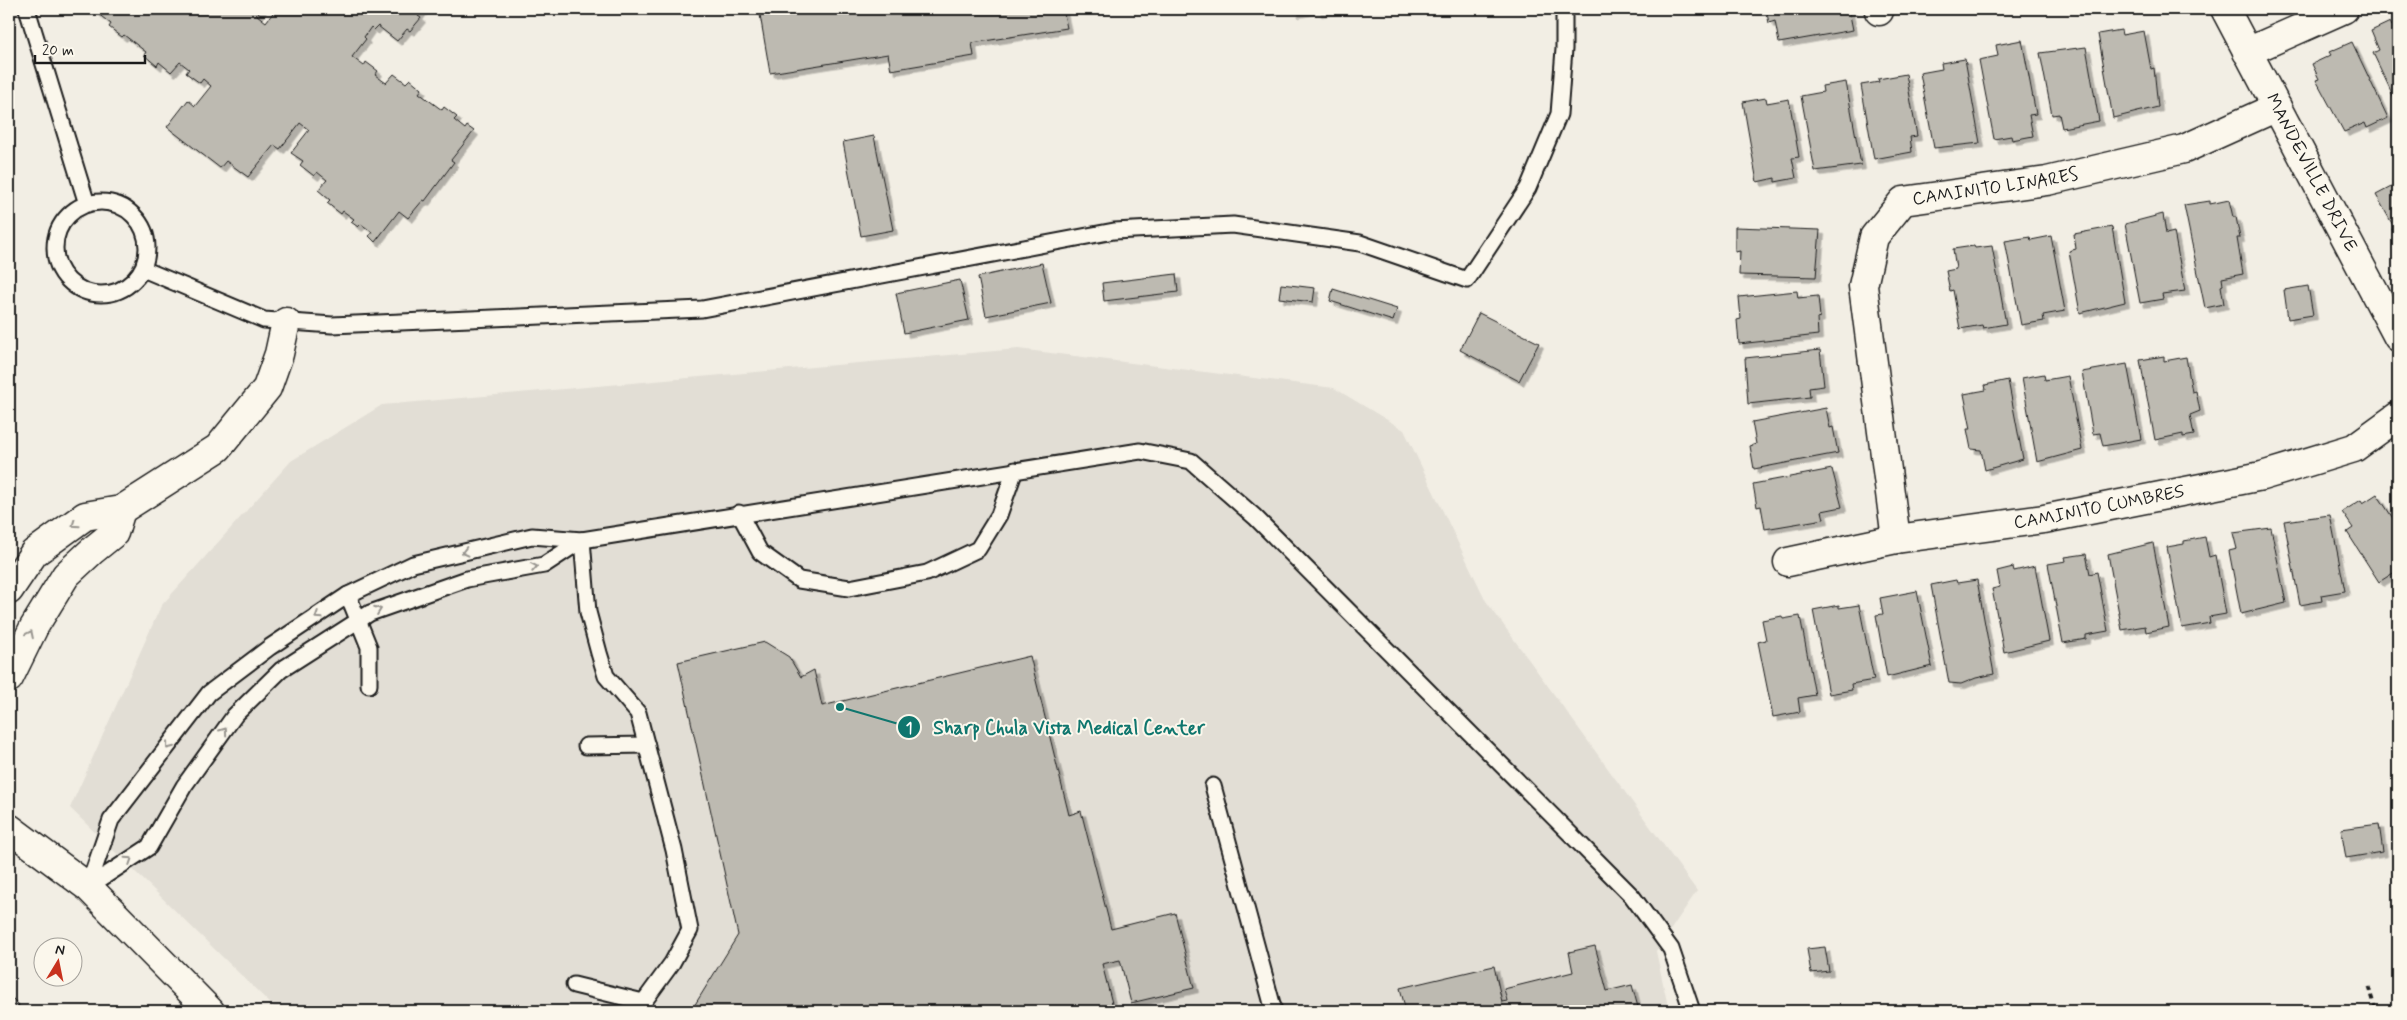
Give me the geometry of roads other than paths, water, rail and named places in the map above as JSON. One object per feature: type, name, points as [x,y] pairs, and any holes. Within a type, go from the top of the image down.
[{"type":"street","name":"MANDEVILLE DRIVE","points":[[2225,9],[2398,338]]},
{"type":"street","points":[[2246,52],[2344,9]]},
{"type":"street","name":"CAMINITO LINARES","points":[[1896,539],[1863,286],[1874,238],[1903,201],[2047,181],[2184,149],[2277,107]]},
{"type":"street","points":[[9,590],[34,553],[86,516],[121,510],[218,448],[267,388],[279,354],[286,322]]},
{"type":"street","name":"CAMINITO CUMBRES","points":[[1788,562],[1896,539],[2044,519],[2262,476],[2354,448],[2398,416]]},
{"type":"street","points":[[9,678],[34,627],[66,575],[114,533],[121,510]]},
{"type":"street","points":[[9,828],[88,886],[210,1011]]},
{"type":"lane","points":[[27,9],[87,204]]},
{"type":"lane","points":[[143,269],[264,320],[332,326],[702,308],[1114,232],[1233,225],[1360,243],[1467,280],[1528,188],[1559,114],[1564,49],[1564,9]]},
{"type":"lane","points":[[102,201],[117,205],[131,212],[142,224],[147,239],[148,255],[143,269],[134,282],[122,290],[107,294],[92,294],[84,291],[66,278],[58,265],[54,250],[56,235],[63,222],[73,211],[87,204],[102,201]]},
{"type":"lane","points":[[88,886],[111,820],[209,693],[270,647],[348,596],[414,564],[532,536],[582,540],[739,513],[1140,451],[1191,461],[1255,517],[1632,896],[1671,949],[1692,1011]]},
{"type":"lane","points":[[739,513],[760,552],[799,580],[850,588],[927,573],[978,549],[999,516],[1015,470]]},
{"type":"lane","points":[[88,886],[149,847],[184,786],[235,715],[281,670],[370,613],[467,579],[544,565],[582,540]]},
{"type":"lane","points":[[574,985],[640,1007],[672,963],[690,930],[674,850],[638,713],[606,676],[588,612],[582,540]]},
{"type":"lane","points":[[348,596],[369,647],[369,685]]},
{"type":"lane","points":[[586,746],[647,745]]},
{"type":"lane","points":[[1213,786],[1274,1011]]},
{"type":"place","name":"Sharp Chula Vista Medical Center","points":[[840,707]]}]
